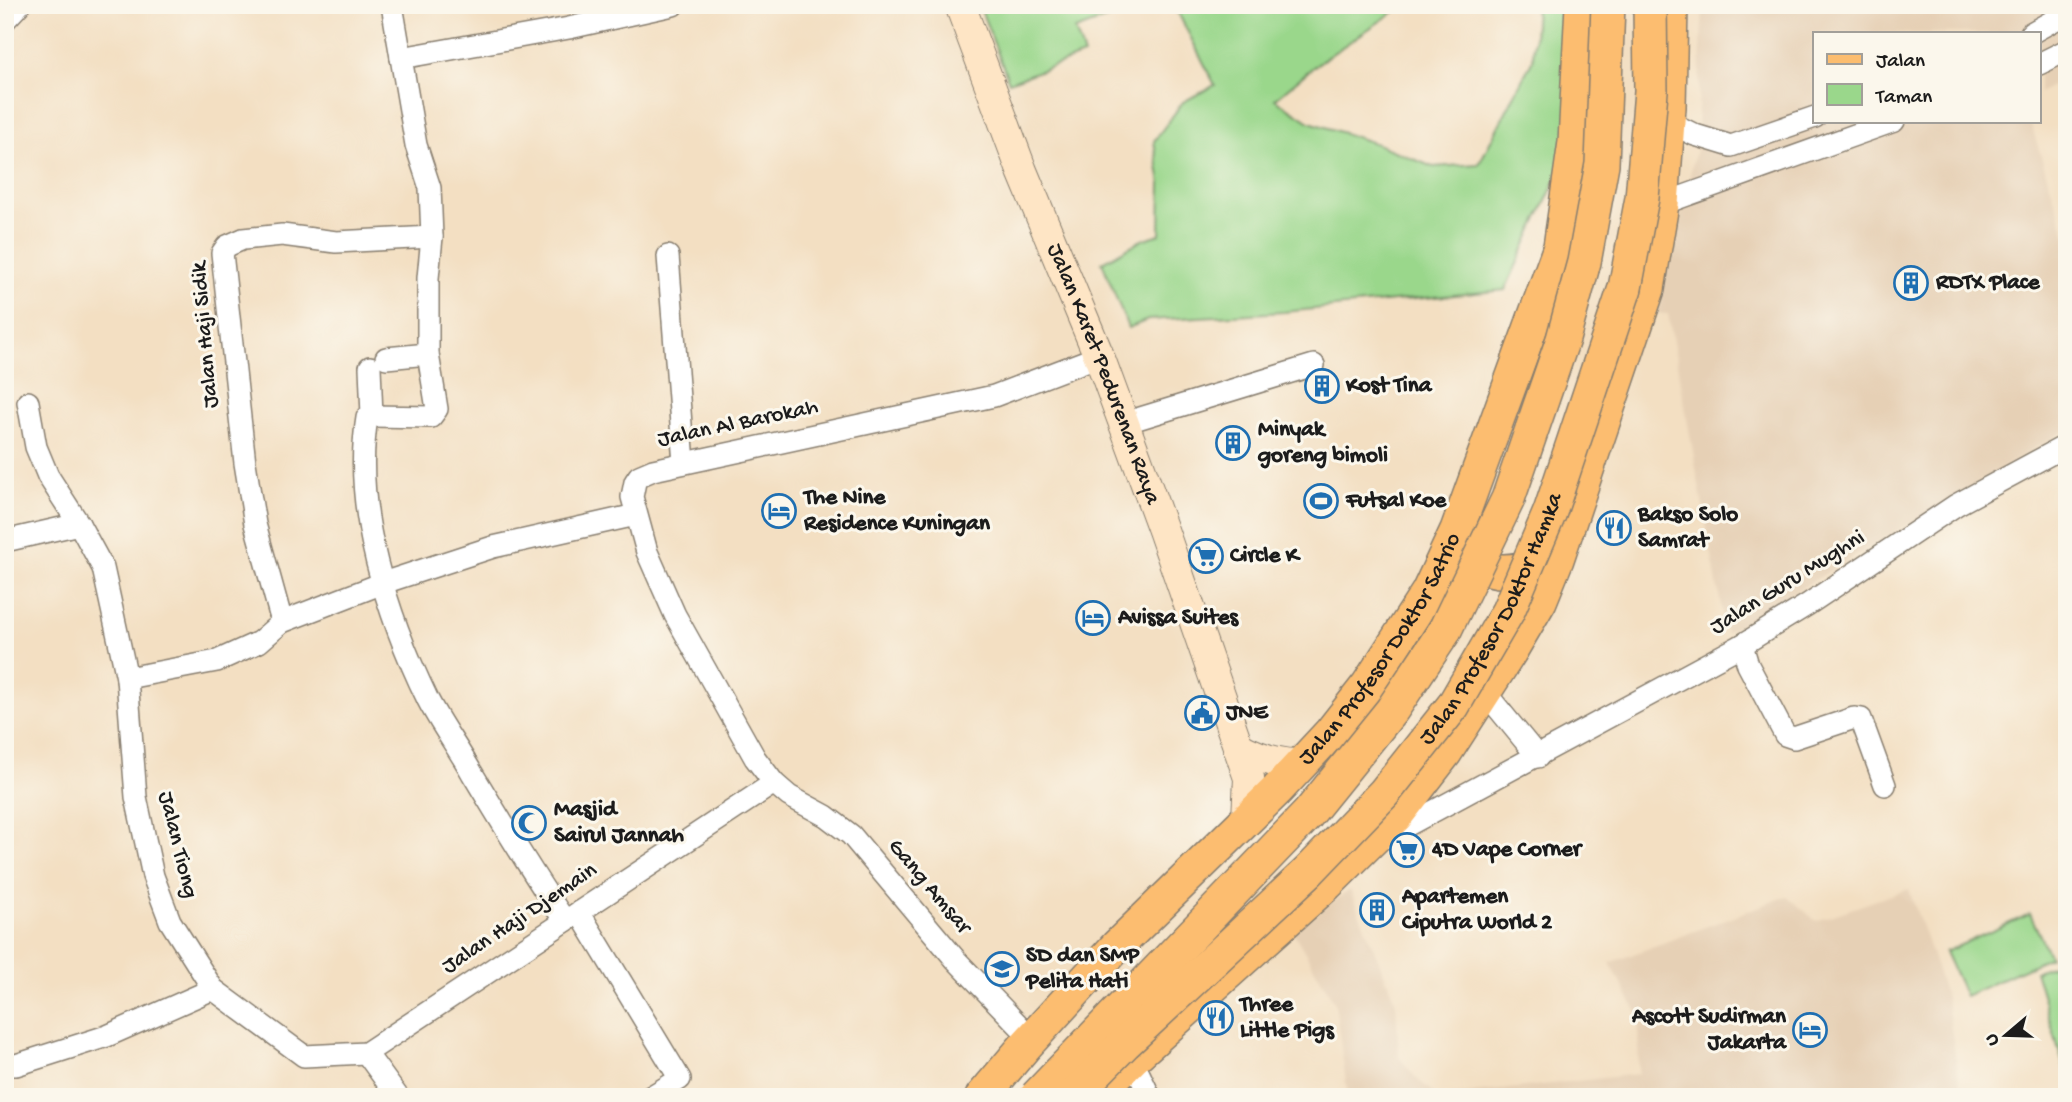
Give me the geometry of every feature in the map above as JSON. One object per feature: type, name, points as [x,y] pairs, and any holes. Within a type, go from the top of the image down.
[{"type":"main road","name":"Jalan Profesor Doktor Satrio","points":[[982,1097],[1117,946],[1302,764],[1331,732],[1368,685],[1428,592],[1457,530],[1560,247],[1575,142],[1582,5]]},
{"type":"main road","name":"Jalan Profesor Doktor Hamka","points":[[1036,1097],[1308,814],[1392,710],[1444,632],[1508,499],[1563,339],[1584,262],[1602,164],[1608,5]]},
{"type":"main road","name":"Jalan Profesor Doktor Hamka","points":[[1072,1097],[1125,1043],[1308,872],[1384,793],[1453,706],[1508,611],[1550,512],[1625,288],[1642,198],[1651,91],[1650,5]]},
{"type":"main road","points":[[1096,1097],[1132,1059],[1367,846],[1397,815],[1445,753],[1540,601],[1557,559],[1648,289],[1662,204],[1669,107],[1671,5]]},
{"type":"main road","points":[[1457,530],[1466,550],[1482,566],[1496,572],[1511,573],[1557,559]]},
{"type":"street","points":[[5,20],[19,5]]},
{"type":"street","points":[[392,5],[416,145],[430,188],[432,237],[428,278],[428,354],[437,408],[431,417],[367,418],[363,444],[368,517],[383,583],[408,655],[429,702],[532,873],[572,917],[680,1079],[650,1097]]},
{"type":"street","points":[[401,58],[569,28],[673,5]]},
{"type":"street","name":"Jalan Karet Pedurenan Raya","points":[[960,5],[1022,171],[1124,423],[1249,778],[1247,818]]},
{"type":"street","points":[[2033,32],[2067,13]]},
{"type":"street","points":[[2040,64],[2067,50]]},
{"type":"street","points":[[1669,107],[1675,125],[1695,135],[1731,146],[1813,118]]},
{"type":"street","points":[[1662,204],[1891,122]]},
{"type":"street","points":[[1731,146],[1725,157],[1730,170],[1741,175]]},
{"type":"street","name":"Jalan Haji Sidik","points":[[282,622],[255,524],[247,475],[222,253],[227,246],[243,239],[282,235],[336,242],[432,237]]},
{"type":"street","points":[[668,256],[684,463]]},
{"type":"street","points":[[372,416],[378,363],[428,354]]},
{"type":"street","name":"Jalan Al Barokah","points":[[774,783],[755,758],[675,615],[648,552],[636,515],[632,497],[639,476],[653,470],[993,396],[1099,356]]},
{"type":"street","points":[[1124,423],[1314,365]]},
{"type":"street","name":"Jalan Tiong","points":[[28,401],[36,447],[48,476],[103,568],[127,678],[136,797],[153,876],[170,921],[213,989],[304,1056],[366,1053]]},
{"type":"street","name":"Jalan Guru Mughni","points":[[1367,846],[1415,823],[1742,645],[1807,605],[1956,505],[2065,450]]},
{"type":"street","points":[[127,678],[217,661],[259,642],[282,622],[383,583],[493,547],[636,515]]},
{"type":"street","points":[[5,541],[79,524]]},
{"type":"street","points":[[1742,645],[1748,665],[1786,735],[1794,738],[1854,718],[1861,719],[1885,785]]},
{"type":"street","points":[[1484,691],[1538,757]]},
{"type":"street","points":[[1238,747],[1264,758],[1302,764]]},
{"type":"street","name":"Jalan Haji Djemain","points":[[366,1053],[774,783]]},
{"type":"street","name":"Gang Amsar","points":[[774,783],[789,796],[826,816],[851,835],[956,960],[1032,1039]]},
{"type":"street","points":[[5,1065],[16,1065],[107,1036],[213,989]]},
{"type":"street","points":[[366,1053],[398,1097]]},
{"type":"street","points":[[1132,1059],[1150,1097]]},
{"type":"shaded area","points":[[1703,5],[2067,5],[2067,77],[2040,92],[2040,32],[1813,32],[1813,122],[2030,122],[2067,239],[2067,430],[1726,633],[1668,314],[1655,313],[1696,150]]},
{"type":"shaded area","points":[[1909,889],[1946,997],[1962,1097],[1438,1097],[1638,1074],[1639,1016],[1610,963],[1787,896],[1816,921]]},
{"type":"shaded area","points":[[1350,890],[1396,1003],[1399,1057],[1416,1078],[1438,1097],[1348,1097],[1335,1003],[1292,930]]},
{"type":"green space","points":[[979,5],[1144,5],[1075,30],[1084,55],[1009,82]]},
{"type":"green space","points":[[1174,5],[1404,5],[1317,64],[1275,99],[1310,122],[1377,144],[1433,167],[1479,164],[1533,59],[1536,5],[1582,5],[1576,136],[1505,290],[1284,312],[1148,320],[1128,328],[1102,262],[1142,240],[1160,234],[1161,184],[1154,141],[1183,102],[1215,85]]},
{"type":"green space","points":[[2030,914],[2050,957],[1965,996],[1945,952]]},
{"type":"green space","points":[[2067,961],[2067,1077],[2035,971]]},
{"type":"place","name":"RDTX Place","points":[[1911,283]]},
{"type":"place","name":"Kost Tina","points":[[1322,386]]},
{"type":"place","name":"Minyak goreng bimoli","points":[[1233,443]]},
{"type":"place","name":"Futsal Koe","points":[[1321,501]]},
{"type":"place","name":"The Nine Residence Kuningan","points":[[779,511]]},
{"type":"place","name":"Bakso Solo Samrat","points":[[1614,528]]},
{"type":"place","name":"Circle K","points":[[1206,556]]},
{"type":"place","name":"Avissa Suites","points":[[1093,618]]},
{"type":"place","name":"JNE","points":[[1202,713]]},
{"type":"place","name":"Masjid Sairul Jannah","points":[[529,823]]},
{"type":"place","name":"4D Vape Corner","points":[[1407,850]]},
{"type":"place","name":"Apartemen Ciputra World 2","points":[[1377,910]]},
{"type":"place","name":"SD dan SMP Pelita Hati","points":[[1002,969]]},
{"type":"place","name":"Three Little Pigs","points":[[1216,1018]]},
{"type":"place","name":"Ascott Sudirman Jakarta","points":[[1810,1030]]}]
